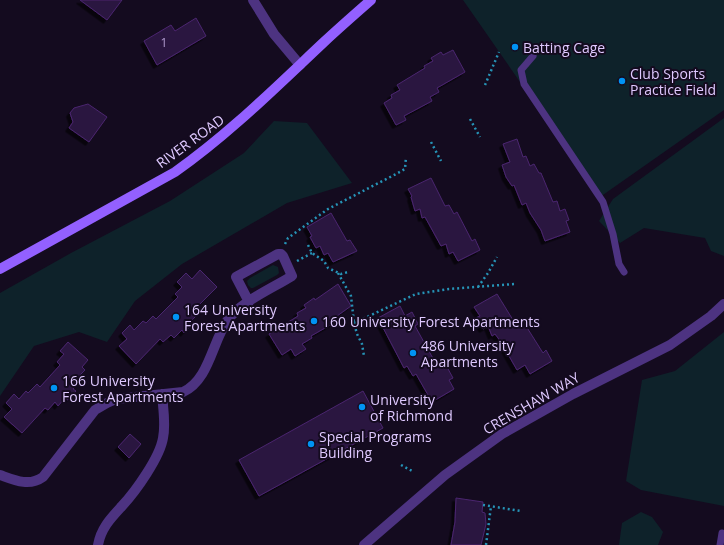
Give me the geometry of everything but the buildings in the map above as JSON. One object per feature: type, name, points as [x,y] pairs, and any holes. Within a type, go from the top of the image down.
[{"type":"main road","name":"RIVER ROAD","points":[[0,269],[175,172],[225,134],[371,0]]},
{"type":"street","points":[[253,0],[274,34],[300,65]]},
{"type":"street","points":[[0,475],[22,482],[39,480],[43,477],[96,410],[107,403],[116,399],[183,392],[190,389],[201,374],[227,321],[240,307],[249,302],[292,276],[281,254],[278,254],[236,277],[249,302]]},
{"type":"street","name":"CRENSHAW WAY","points":[[364,545],[445,475],[502,434],[573,394],[670,345],[711,316],[724,304]]},
{"type":"street","points":[[98,545],[104,527],[132,494],[160,450],[164,425],[162,394]]},
{"type":"lane","points":[[533,56],[521,70],[524,84],[603,202],[613,234],[619,264],[624,272]]},
{"type":"lane","points":[[720,545],[722,533]]},
{"type":"path","points":[[484,85],[499,52]]},
{"type":"path","points":[[470,119],[480,137]]},
{"type":"path","points":[[431,142],[441,161]]},
{"type":"path","points":[[285,244],[288,238],[328,209],[405,169],[406,157]]},
{"type":"path","points":[[308,245],[312,253],[324,261],[328,268],[341,274],[348,272]]},
{"type":"path","points":[[308,255],[312,253]]},
{"type":"path","points":[[478,287],[497,257]]},
{"type":"path","points":[[338,273],[351,296],[354,323],[362,344],[364,356]]},
{"type":"path","points":[[354,323],[416,294],[442,290],[515,284]]},
{"type":"path","points":[[401,465],[414,472]]},
{"type":"path","points":[[483,505],[521,511]]},
{"type":"path","points":[[486,545],[491,506]]},
{"type":"shaded area","name":"Club Sports Practice Field","points":[[463,0],[724,0],[724,110],[600,197]]},
{"type":"shaded area","points":[[724,118],[724,256],[711,251],[705,238],[644,228],[620,243],[599,221],[613,199]]},
{"type":"shaded area","points":[[274,121],[307,123],[352,183],[287,203],[182,264],[135,301],[107,342],[79,332],[34,346],[0,396],[0,293],[71,253],[170,201],[244,153]]},
{"type":"shaded area","points":[[273,265],[278,267],[279,273],[277,275],[253,288],[248,285],[247,281],[250,278]]},
{"type":"shaded area","points":[[724,332],[724,506],[641,490],[626,481],[642,380],[675,371]]},
{"type":"shaded area","points":[[641,512],[652,517],[663,532],[658,545],[619,545],[622,523]]},
{"type":"place","name":"Batting Cage","points":[[515,47]]},
{"type":"place","name":"Club Sports Practice Field","points":[[622,81]]},
{"type":"place","name":"164 University Forest Apartments","points":[[176,317]]},
{"type":"place","name":"160 University Forest Apartments","points":[[314,321]]},
{"type":"place","name":"486 University Apartments","points":[[413,353]]},
{"type":"place","name":"166 University Forest Apartments","points":[[54,388]]},
{"type":"place","name":"University of Richmond","points":[[362,407]]},
{"type":"place","name":"Special Programs Building","points":[[311,444]]}]
